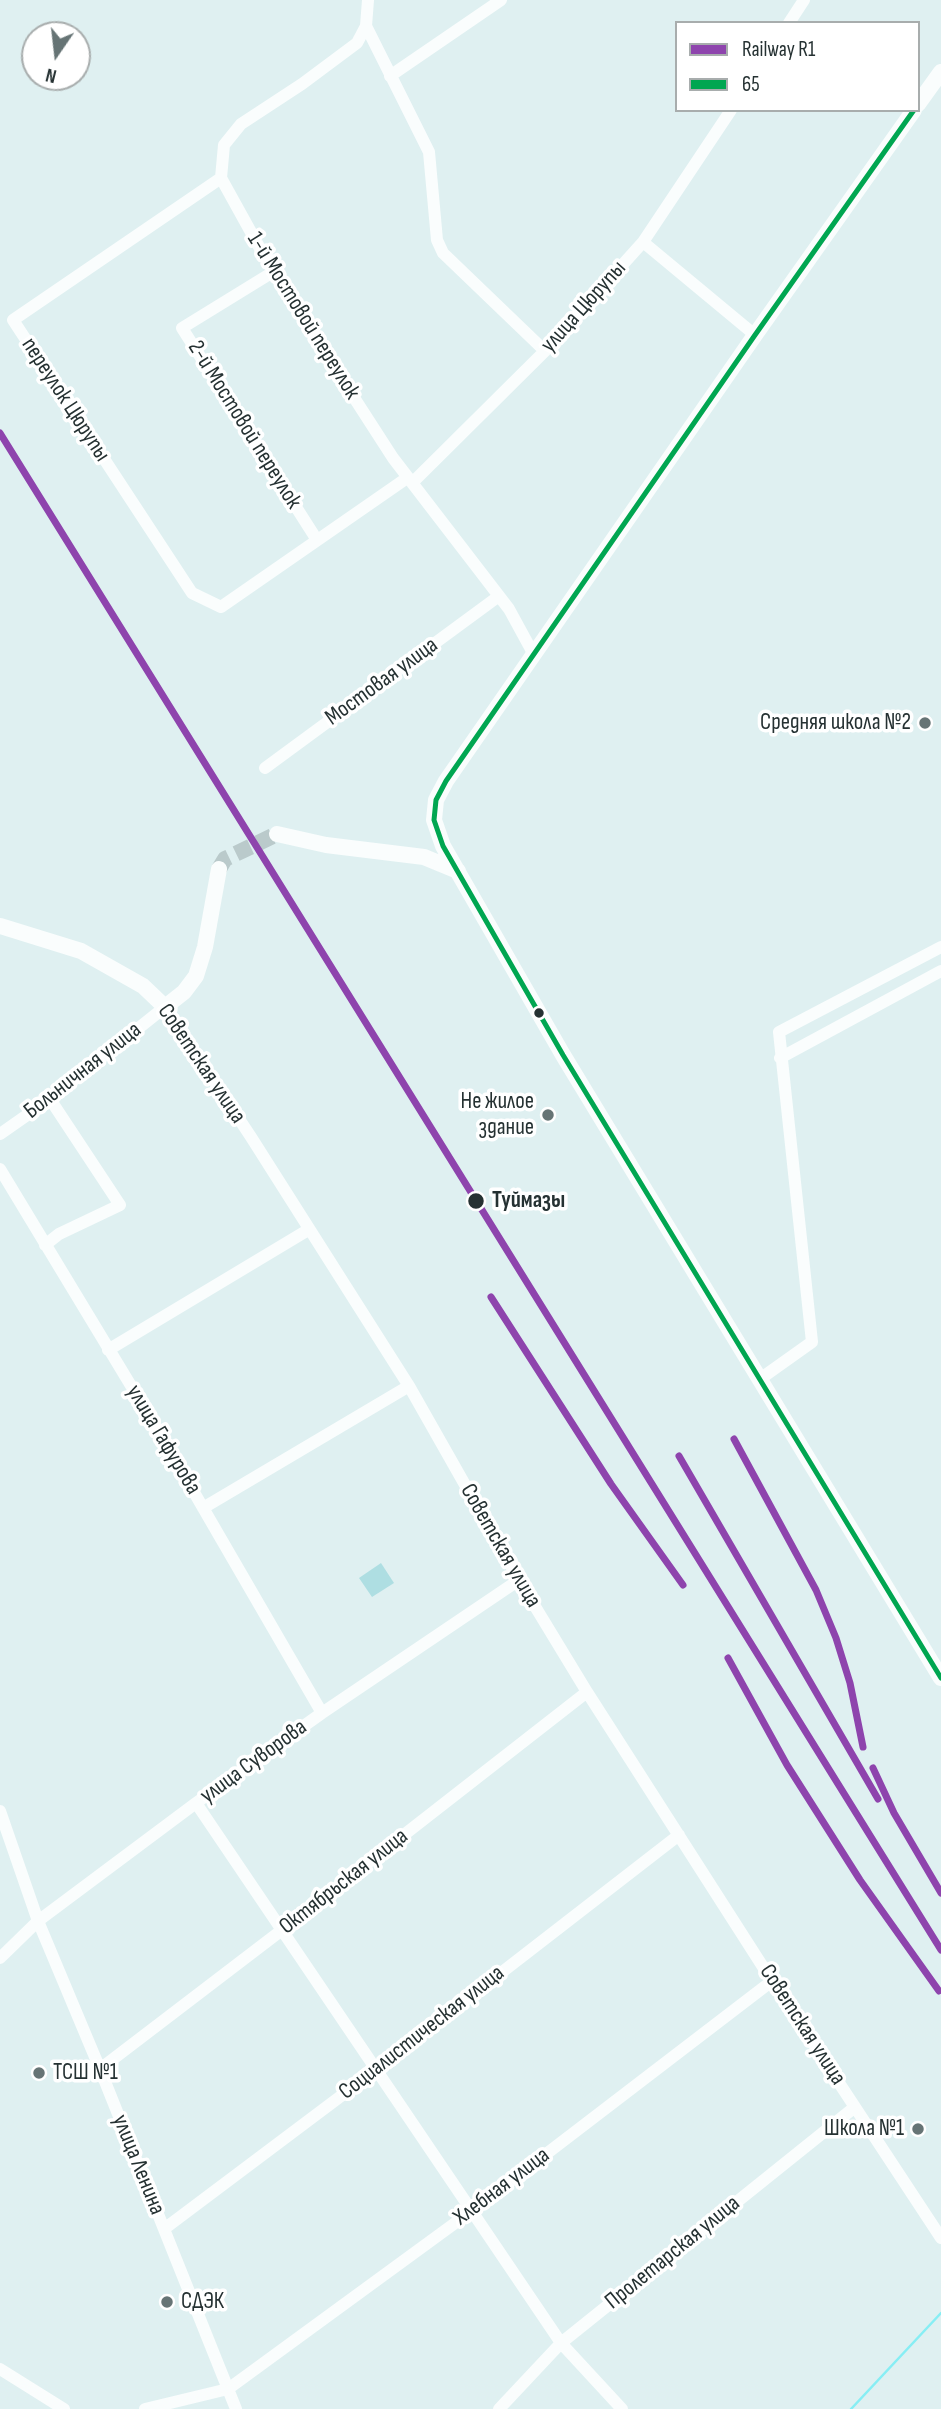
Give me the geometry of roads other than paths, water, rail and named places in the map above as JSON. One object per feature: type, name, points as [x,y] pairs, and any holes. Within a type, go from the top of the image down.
[{"type":"main road","points":[[920,101],[941,72]]},
{"type":"main road","points":[[913,112],[446,781],[436,800],[435,820],[443,846],[564,1055],[941,1678]]},
{"type":"main road","points":[[277,834],[326,845],[424,857],[458,871]]},
{"type":"main road","points":[[165,1007],[184,992],[196,976],[205,947],[219,869]]},
{"type":"main road","name":"Советская улица","points":[[0,926],[81,951],[144,986],[165,1007]]},
{"type":"street","points":[[221,178],[224,145],[241,124],[357,43],[366,26],[368,0]]},
{"type":"street","points":[[390,76],[501,0]]},
{"type":"street","points":[[790,21],[804,0]]},
{"type":"street","points":[[366,26],[429,152],[437,240],[443,253],[545,352]]},
{"type":"street","name":"улица Цюрупы","points":[[221,607],[317,540],[410,481],[545,352],[643,242],[730,112]]},
{"type":"street","name":"1-й Мостовой переулок","points":[[221,178],[273,272],[410,481],[509,609],[533,653]]},
{"type":"street","name":"переулок Цюрупы","points":[[221,178],[13,320],[192,593],[221,607]]},
{"type":"street","points":[[643,242],[755,335]]},
{"type":"street","name":"2-й Мостовой переулок","points":[[273,272],[182,328],[317,540]]},
{"type":"street","name":"Мостовая улица","points":[[265,768],[499,596]]},
{"type":"street","points":[[760,1378],[813,1342],[779,1032],[941,947]]},
{"type":"street","points":[[780,1058],[941,971]]},
{"type":"street","name":"Больничная улица","points":[[0,1135],[50,1099],[165,1007]]},
{"type":"street","name":"Советская улица","points":[[165,1007],[251,1137],[408,1386],[519,1580],[587,1692],[941,2238]]},
{"type":"street","points":[[45,1245],[59,1234],[120,1205],[50,1099]]},
{"type":"street","name":"улица Гафурова","points":[[0,1169],[203,1508],[321,1713]]},
{"type":"street","points":[[108,1350],[308,1230]]},
{"type":"street","points":[[203,1508],[408,1386]]},
{"type":"street","name":"улица Суворова","points":[[0,1958],[38,1921],[196,1803],[321,1713],[519,1580]]},
{"type":"street","name":"Октябрьская улица","points":[[100,2069],[587,1692]]},
{"type":"street","points":[[196,1803],[561,2343],[622,2409]]},
{"type":"street","name":"улица Ленина","points":[[0,1811],[38,1921],[236,2409]]},
{"type":"street","name":"Социалистическая улица","points":[[164,2229],[679,1835]]},
{"type":"street","name":"Хлебная улица","points":[[228,2389],[473,2210],[772,1981]]},
{"type":"street","name":"Пролетарская улица","points":[[499,2409],[561,2343],[855,2107]]},
{"type":"street","points":[[0,2369],[64,2409]]},
{"type":"street","points":[[145,2409],[228,2389]]},
{"type":"waterway","points":[[851,2409],[941,2313]]},
{"type":"tunnel","points":[[219,869],[225,859],[277,834]]},
{"type":"rail line","name":"R1","points":[[0,433],[941,1950]]},
{"type":"rail line","name":"R1","points":[[491,1297],[611,1484],[683,1585]]},
{"type":"rail line","name":"R1","points":[[734,1439],[816,1590],[836,1638],[850,1683],[863,1747]]},
{"type":"rail line","name":"R1","points":[[679,1456],[878,1799]]},
{"type":"rail line","name":"R1","points":[[728,1658],[787,1765],[860,1880],[939,1991]]},
{"type":"rail line","name":"R1","points":[[873,1768],[894,1813],[941,1893]]},
{"type":"place","name":"Средняя школа №2","points":[[925,723]]},
{"type":"place","name":"Не жилое здание","points":[[548,1115]]},
{"type":"place","name":"Туймазы","points":[[476,1201]]},
{"type":"place","name":"ТСШ №1","points":[[39,2073]]},
{"type":"place","name":"Школа №1","points":[[918,2129]]},
{"type":"place","name":"СДЭК","points":[[167,2302]]}]
